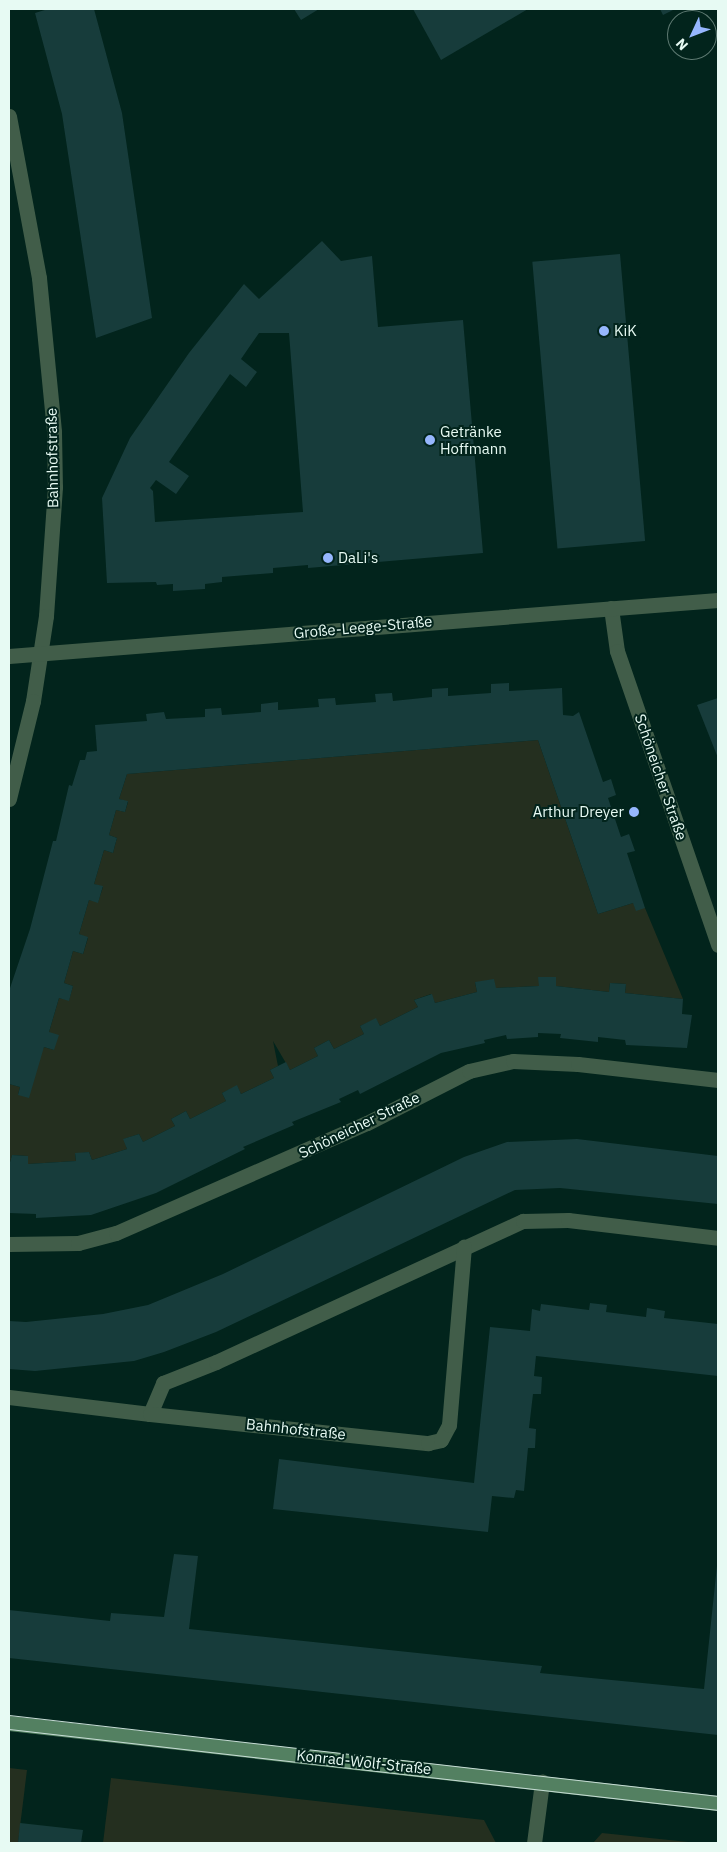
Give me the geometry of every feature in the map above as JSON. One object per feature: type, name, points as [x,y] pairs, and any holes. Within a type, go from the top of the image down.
[{"type":"main road","name":"Konrad-Wolf-Straße","points":[[9,1723],[718,1803]]},
{"type":"street","name":"Bahnhofstraße","points":[[9,116],[39,278],[54,432],[55,487],[46,616],[21,757],[9,799]]},
{"type":"street","name":"Große-Leege-Straße","points":[[9,656],[718,600]]},
{"type":"street","name":"Schöneicher Straße","points":[[610,608],[617,651],[718,945]]},
{"type":"street","name":"Schöneicher Straße","points":[[9,1244],[78,1243],[116,1233],[367,1123],[469,1071],[513,1061],[578,1064],[718,1080]]},
{"type":"street","points":[[150,1414],[163,1383],[216,1362],[522,1221],[568,1220],[718,1238]]},
{"type":"street","name":"Bahnhofstraße","points":[[9,1397],[150,1414],[428,1443],[440,1440],[448,1425],[464,1247]]},
{"type":"street","points":[[534,1843],[542,1782]]},
{"type":"green space","points":[[538,740],[598,914],[633,903],[645,908],[683,999],[625,993],[626,984],[610,983],[609,992],[556,986],[555,977],[539,977],[539,986],[496,988],[475,982],[477,992],[435,1003],[431,994],[414,1000],[418,1007],[380,1026],[376,1019],[360,1026],[364,1034],[334,1049],[329,1040],[314,1048],[318,1056],[290,1070],[273,1041],[278,1066],[270,1070],[274,1078],[241,1094],[237,1086],[222,1093],[226,1101],[190,1119],[186,1111],[171,1119],[175,1126],[143,1142],[139,1134],[124,1139],[127,1149],[92,1160],[89,1152],[75,1154],[76,1161],[28,1164],[28,1156],[12,1155],[9,1166],[9,1084],[20,1087],[18,1095],[44,1047],[54,1050],[49,1032],[59,998],[69,1000],[73,986],[64,983],[73,951],[83,954],[88,938],[79,934],[89,900],[98,902],[103,887],[94,884],[104,850],[113,853],[117,838],[109,835],[116,810],[125,812],[128,802],[119,799],[127,774]]},
{"type":"green space","points":[[9,1768],[27,1770],[18,1843],[9,1843]]},
{"type":"green space","points":[[111,1778],[484,1820],[496,1843],[103,1843]]},
{"type":"green space","points":[[602,1833],[698,1843],[593,1843]]},
{"type":"building","points":[[48,9],[94,9],[122,113],[152,318],[96,338],[62,114],[35,13]]},
{"type":"building","points":[[294,9],[319,9],[301,20]]},
{"type":"building","points":[[413,9],[528,9],[441,60]]},
{"type":"building","points":[[660,9],[675,9],[667,10],[667,13],[663,15]]},
{"type":"building","points":[[322,241],[341,261],[372,256],[378,327],[463,320],[483,553],[308,568],[308,565],[273,568],[273,573],[222,577],[222,582],[205,584],[205,589],[173,591],[173,584],[157,585],[156,582],[107,583],[102,498],[130,438],[189,353],[244,284],[259,299]],"holes":[[[259,333],[289,333],[303,512],[155,522],[153,491],[150,488],[156,480],[176,494],[189,476],[169,462],[230,374],[246,387],[257,372],[241,359]]]},
{"type":"building","points":[[620,254],[645,541],[557,549],[532,262]]},
{"type":"building","points":[[509,683],[509,691],[562,688],[563,715],[573,716],[579,712],[603,782],[611,779],[616,795],[608,798],[621,837],[629,834],[635,851],[627,853],[645,908],[636,911],[633,903],[598,914],[538,740],[127,774],[119,799],[128,801],[125,812],[116,810],[109,835],[117,838],[113,853],[104,850],[94,884],[103,886],[98,903],[89,900],[79,934],[88,937],[83,954],[73,951],[64,983],[73,986],[69,1001],[59,998],[49,1032],[59,1035],[54,1050],[44,1047],[29,1098],[18,1095],[20,1087],[9,1084],[9,991],[30,929],[53,841],[56,841],[69,785],[72,786],[80,760],[85,760],[87,752],[97,751],[95,725],[147,721],[146,714],[164,712],[166,719],[205,717],[205,709],[221,708],[222,715],[261,712],[261,704],[278,702],[278,710],[319,707],[318,699],[335,698],[336,705],[376,702],[375,694],[392,693],[393,701],[432,697],[432,689],[448,688],[448,696],[491,693],[491,684]]},
{"type":"building","points":[[718,698],[718,758],[697,705]]},
{"type":"building","points":[[538,977],[556,977],[556,986],[609,992],[610,983],[626,984],[625,993],[683,999],[682,1014],[692,1015],[687,1048],[626,1045],[625,1040],[598,1037],[598,1042],[560,1038],[561,1034],[538,1033],[538,1037],[507,1039],[506,1035],[484,1040],[485,1043],[441,1053],[360,1094],[358,1090],[339,1099],[341,1102],[292,1122],[294,1125],[243,1147],[245,1149],[156,1193],[91,1215],[36,1218],[36,1214],[9,1213],[9,1166],[12,1155],[28,1156],[28,1164],[76,1161],[75,1153],[89,1152],[92,1160],[127,1149],[123,1139],[139,1134],[143,1142],[175,1126],[171,1119],[186,1111],[190,1119],[226,1101],[222,1093],[237,1085],[241,1094],[274,1078],[270,1070],[286,1062],[290,1070],[318,1056],[314,1048],[329,1040],[334,1049],[364,1034],[360,1026],[376,1018],[380,1026],[418,1007],[414,1000],[432,994],[435,1003],[477,992],[475,982],[494,979],[496,988],[539,986]]},
{"type":"building","points":[[577,1139],[718,1156],[718,1204],[560,1188],[515,1190],[216,1332],[164,1352],[134,1361],[35,1371],[9,1369],[9,1321],[26,1322],[103,1314],[148,1305],[223,1274],[464,1157],[507,1142]]},
{"type":"building","points":[[590,1303],[607,1305],[606,1312],[646,1317],[647,1308],[665,1311],[664,1318],[718,1324],[718,1376],[536,1356],[534,1376],[542,1377],[541,1394],[533,1394],[529,1428],[536,1429],[535,1448],[528,1448],[524,1491],[516,1490],[514,1498],[492,1496],[488,1532],[273,1509],[279,1459],[474,1483],[490,1327],[530,1331],[532,1309],[540,1311],[541,1304],[589,1310]]},
{"type":"building","points":[[174,1554],[198,1556],[189,1629],[542,1666],[540,1673],[704,1689],[718,1556],[718,1735],[9,1658],[9,1610],[110,1621],[111,1613],[164,1617]]},
{"type":"building","points":[[20,1823],[83,1830],[81,1843],[18,1843]]},
{"type":"tram line","points":[[9,1715],[718,1796]]},
{"type":"tram line","points":[[9,1729],[718,1810]]},
{"type":"place","name":"KiK","points":[[604,331]]},
{"type":"place","name":"Getränke Hoffmann","points":[[430,440]]},
{"type":"place","name":"DaLi's","points":[[328,558]]},
{"type":"place","name":"Arthur Dreyer","points":[[634,812]]}]
